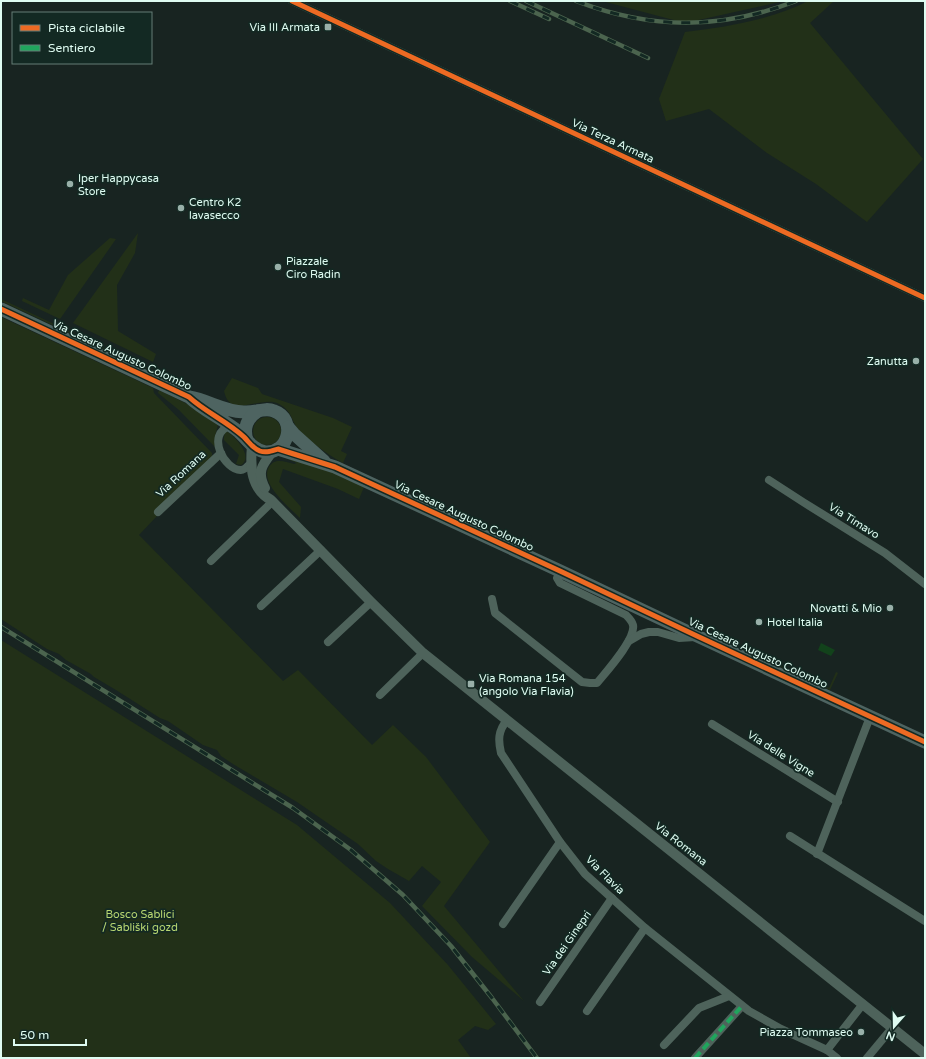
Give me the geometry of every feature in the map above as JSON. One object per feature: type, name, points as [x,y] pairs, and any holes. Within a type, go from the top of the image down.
[{"type":"main road","name":"Via Cesare Augusto Colombo","points":[[1,309],[189,397],[200,399],[233,412],[249,412],[269,409],[274,410],[283,417],[288,427],[294,434],[322,459],[335,467],[925,742]]},
{"type":"main road","name":"Via Cesare Augusto Colombo","points":[[189,397],[196,404],[230,426],[250,443],[265,452],[276,450],[335,467]]},
{"type":"main road","points":[[250,443],[245,434],[247,423],[249,418],[258,411]]},
{"type":"main road","points":[[276,450],[287,438],[288,427]]},
{"type":"street","name":"Via Terza Armata","points":[[292,1],[925,298]]},
{"type":"street","name":"Via Romana","points":[[230,426],[222,429],[219,434],[218,444],[221,453],[236,469],[245,469],[251,463]]},
{"type":"street","name":"Via Romana","points":[[250,443],[252,472],[257,487],[265,496],[272,500],[423,653],[925,1054]]},
{"type":"street","name":"Via Romana","points":[[272,500],[269,492],[264,487],[262,482],[261,470],[276,450]]},
{"type":"street","name":"Via Romana","points":[[158,512],[221,453]]},
{"type":"street","name":"Via Timavo","points":[[769,480],[885,553],[925,584]]},
{"type":"street","points":[[211,560],[272,500]]},
{"type":"street","points":[[261,606],[321,550]]},
{"type":"street","name":"Via Cesare Augusto Colombo","points":[[492,599],[495,613],[582,682],[597,683],[629,641],[633,631],[633,625],[631,620],[626,615],[560,583],[557,578],[560,571]]},
{"type":"street","points":[[328,642],[371,602]]},
{"type":"street","name":"Via Cesare Augusto Colombo","points":[[629,641],[640,634],[649,632],[658,632],[679,638],[697,636]]},
{"type":"street","points":[[380,695],[423,653]]},
{"type":"street","points":[[817,854],[870,717]]},
{"type":"street","name":"Via Flavia","points":[[506,720],[499,733],[498,742],[502,753],[560,842],[586,874],[645,928],[742,1006],[781,1029],[827,1050]]},
{"type":"street","name":"Via delle Vigne","points":[[712,724],[838,802]]},
{"type":"street","points":[[790,836],[925,921]]},
{"type":"street","points":[[503,924],[560,842]]},
{"type":"street","name":"Via dei Ginepri","points":[[540,1002],[612,898]]},
{"type":"street","points":[[587,1011],[645,928]]},
{"type":"street","points":[[664,1046],[699,1008],[729,996]]},
{"type":"street","points":[[837,1058],[827,1050],[863,1004]]},
{"type":"street","points":[[695,1058],[742,1006]]},
{"type":"street","points":[[867,1058],[892,1028]]},
{"type":"green space","points":[[602,1],[784,1],[685,23]]},
{"type":"green space","points":[[808,1],[834,1],[810,23],[923,159],[867,222],[816,184],[767,153],[709,109],[666,121],[659,99],[685,32],[716,28],[764,18],[794,8]]},
{"type":"green space","points":[[138,233],[135,253],[117,285],[118,331],[156,354],[153,362],[73,323]]},
{"type":"green space","points":[[110,238],[116,239],[60,319],[22,301],[23,298],[49,310],[68,275]]},
{"type":"green space","points":[[1,299],[160,374],[160,375],[1,301]]},
{"type":"green space","points":[[1,317],[153,388],[154,393],[212,453],[212,458],[154,512],[157,516],[139,535],[283,681],[298,670],[372,745],[393,725],[426,757],[490,842],[444,906],[524,1001],[472,957],[422,906],[441,882],[422,866],[409,881],[388,869],[376,861],[358,844],[297,802],[221,756],[217,750],[203,745],[168,721],[160,718],[91,674],[66,660],[59,654],[47,649],[1,619]]},
{"type":"green space","points":[[232,378],[258,388],[262,394],[333,418],[352,427],[341,451],[347,454],[343,463],[325,452],[307,438],[295,425],[288,411],[277,403],[262,402],[239,406],[232,404],[227,400],[224,391]]},
{"type":"green space","points":[[159,390],[189,405],[218,425],[215,436],[215,447],[179,410],[158,393]]},
{"type":"green space","points":[[267,417],[277,421],[281,431],[277,441],[267,445],[257,441],[253,431],[257,421]]},
{"type":"green space","points":[[225,432],[228,432],[239,443],[245,453],[245,462],[241,465],[236,464],[239,455],[224,440]]},
{"type":"green space","points":[[285,458],[328,470],[364,487],[359,499],[338,489],[283,469],[279,482],[301,507],[300,518],[277,495],[268,480],[267,473],[269,467],[274,462],[280,461],[294,464],[297,463]]},
{"type":"green space","name":"Bosco Sablici / Sabliški gozd","points":[[1,640],[297,825],[390,903],[448,965],[496,1024],[488,1030],[475,1026],[458,1040],[471,1058],[1,1058]]},
{"type":"green space","points":[[757,655],[829,688],[836,672],[838,673],[830,690]]},
{"type":"shaded area","points":[[821,643],[835,650],[831,656],[818,650]]},
{"type":"railway","points":[[510,1],[549,19]]},
{"type":"railway","points":[[526,1],[648,58]]},
{"type":"railway","points":[[576,1],[604,11],[631,17],[686,23],[741,17],[768,11],[796,1]]},
{"type":"railway","points":[[1,627],[293,808],[351,850],[403,895],[451,946],[537,1058]]},
{"type":"marked path","points":[[695,1058],[742,1006]]},
{"type":"cycle path","points":[[292,1],[925,298]]},
{"type":"cycle path","points":[[1,309],[189,397],[237,431],[257,450],[267,452],[278,449],[335,467],[925,742]]},
{"type":"place","name":"Via III Armata","points":[[328,27]]},
{"type":"place","name":"Iper Happycasa Store","points":[[70,184]]},
{"type":"place","name":"Centro K2 lavasecco","points":[[181,208]]},
{"type":"place","name":"Piazzale Ciro Radin","points":[[278,267]]},
{"type":"place","name":"Zanutta","points":[[916,361]]},
{"type":"place","name":"Novatti & Mio","points":[[890,608]]},
{"type":"place","name":"Hotel Italia","points":[[759,622]]},
{"type":"place","name":"Via Romana 154 (angolo Via Flavia)","points":[[471,684]]},
{"type":"place","name":"Piazza Tommaseo","points":[[861,1032]]}]
